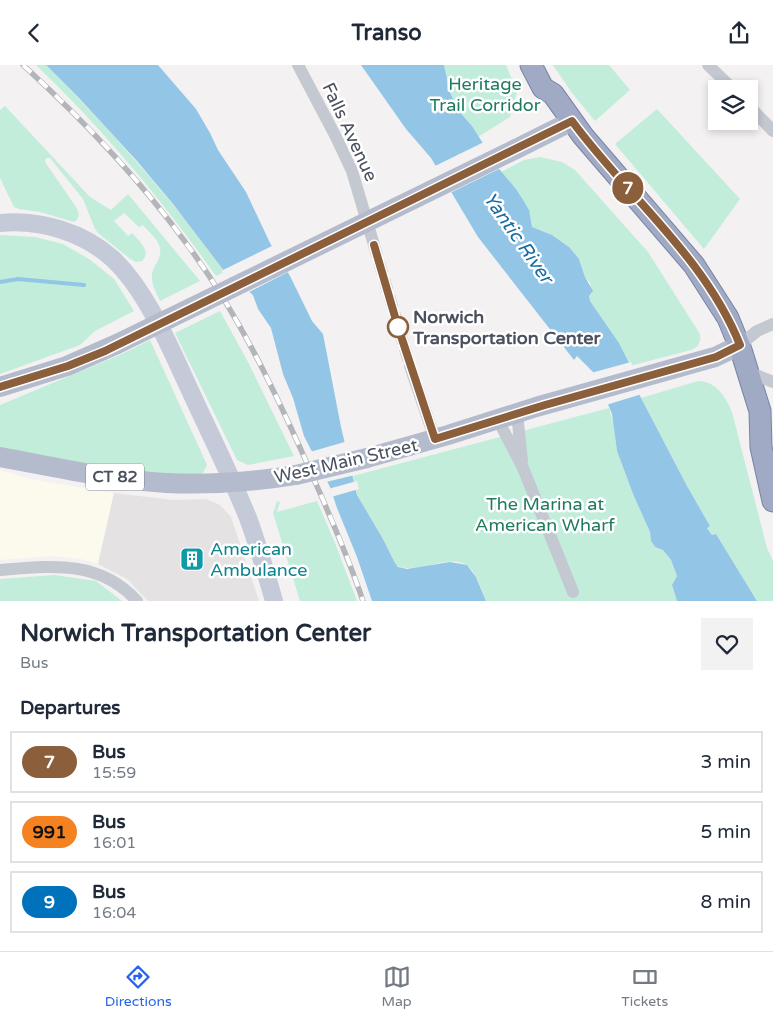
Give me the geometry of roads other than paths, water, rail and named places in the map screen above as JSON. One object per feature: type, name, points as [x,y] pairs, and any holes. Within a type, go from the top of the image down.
[{"type":"highway","points":[[531,65],[542,87],[553,94],[572,121],[694,265],[724,310],[740,345],[760,411],[761,441],[773,499]]},
{"type":"highway","points":[[544,65],[553,83],[553,94]]},
{"type":"highway","points":[[760,411],[773,430]]},
{"type":"main road","points":[[0,387],[68,366],[118,345],[572,121]]},
{"type":"main road","points":[[0,223],[32,223],[69,232],[98,247],[123,270],[138,290],[158,326],[232,483],[254,537],[274,601]]},
{"type":"main road","name":"West Main Street","points":[[0,457],[159,482],[232,483],[263,480],[296,475],[435,439],[582,394],[716,357],[740,345]]},
{"type":"street","name":"Falls Avenue","points":[[298,65],[352,171],[374,245]]},
{"type":"street","points":[[708,65],[724,80]]},
{"type":"street","points":[[758,115],[773,131]]},
{"type":"street","points":[[740,345],[757,331],[773,324]]},
{"type":"street","points":[[410,366],[435,439]]},
{"type":"street","points":[[749,372],[773,382]]},
{"type":"street","points":[[517,413],[523,468]]},
{"type":"street","points":[[498,420],[523,468],[573,592]]},
{"type":"street","points":[[0,570],[54,566],[80,569],[113,581],[137,601]]},
{"type":"water","points":[[46,65],[158,65],[196,109],[218,150],[246,192],[270,243],[290,276],[312,321],[323,334],[341,427],[357,495],[395,563],[398,567],[407,569],[450,562],[467,565],[476,577],[486,601],[372,601],[330,487],[304,436],[293,398],[283,374],[271,328],[258,309],[253,295],[225,272],[137,161]]},
{"type":"water","name":"Yantic River","points":[[361,65],[444,65],[450,92],[458,110],[472,126],[500,170],[525,203],[529,210],[532,227],[552,235],[569,247],[579,259],[585,277],[593,291],[589,296],[590,301],[619,343],[631,367],[640,396],[710,526],[707,528],[712,535],[716,534],[757,601],[677,601],[672,585],[677,576],[671,560],[663,550],[655,547],[651,541],[650,532],[617,451],[612,414],[596,375],[577,356],[574,360],[478,237],[431,158],[406,129]]},
{"type":"waterway","points":[[0,282],[18,279],[84,285]]},
{"type":"tunnel","points":[[374,245],[410,366]]},
{"type":"railway","points":[[23,65],[88,128],[129,172],[168,219],[204,268],[237,321],[266,376],[336,530],[363,601]]},
{"type":"place","name":"Norwich Transportation Center","points":[[398,327]]},
{"type":"place","name":"American Ambulance","points":[[192,559]]},
{"type":"park label","name":"Heritage Trail Corridor","points":[[485,94]]},
{"type":"park label","name":"The Marina at American Wharf","points":[[545,514]]}]
